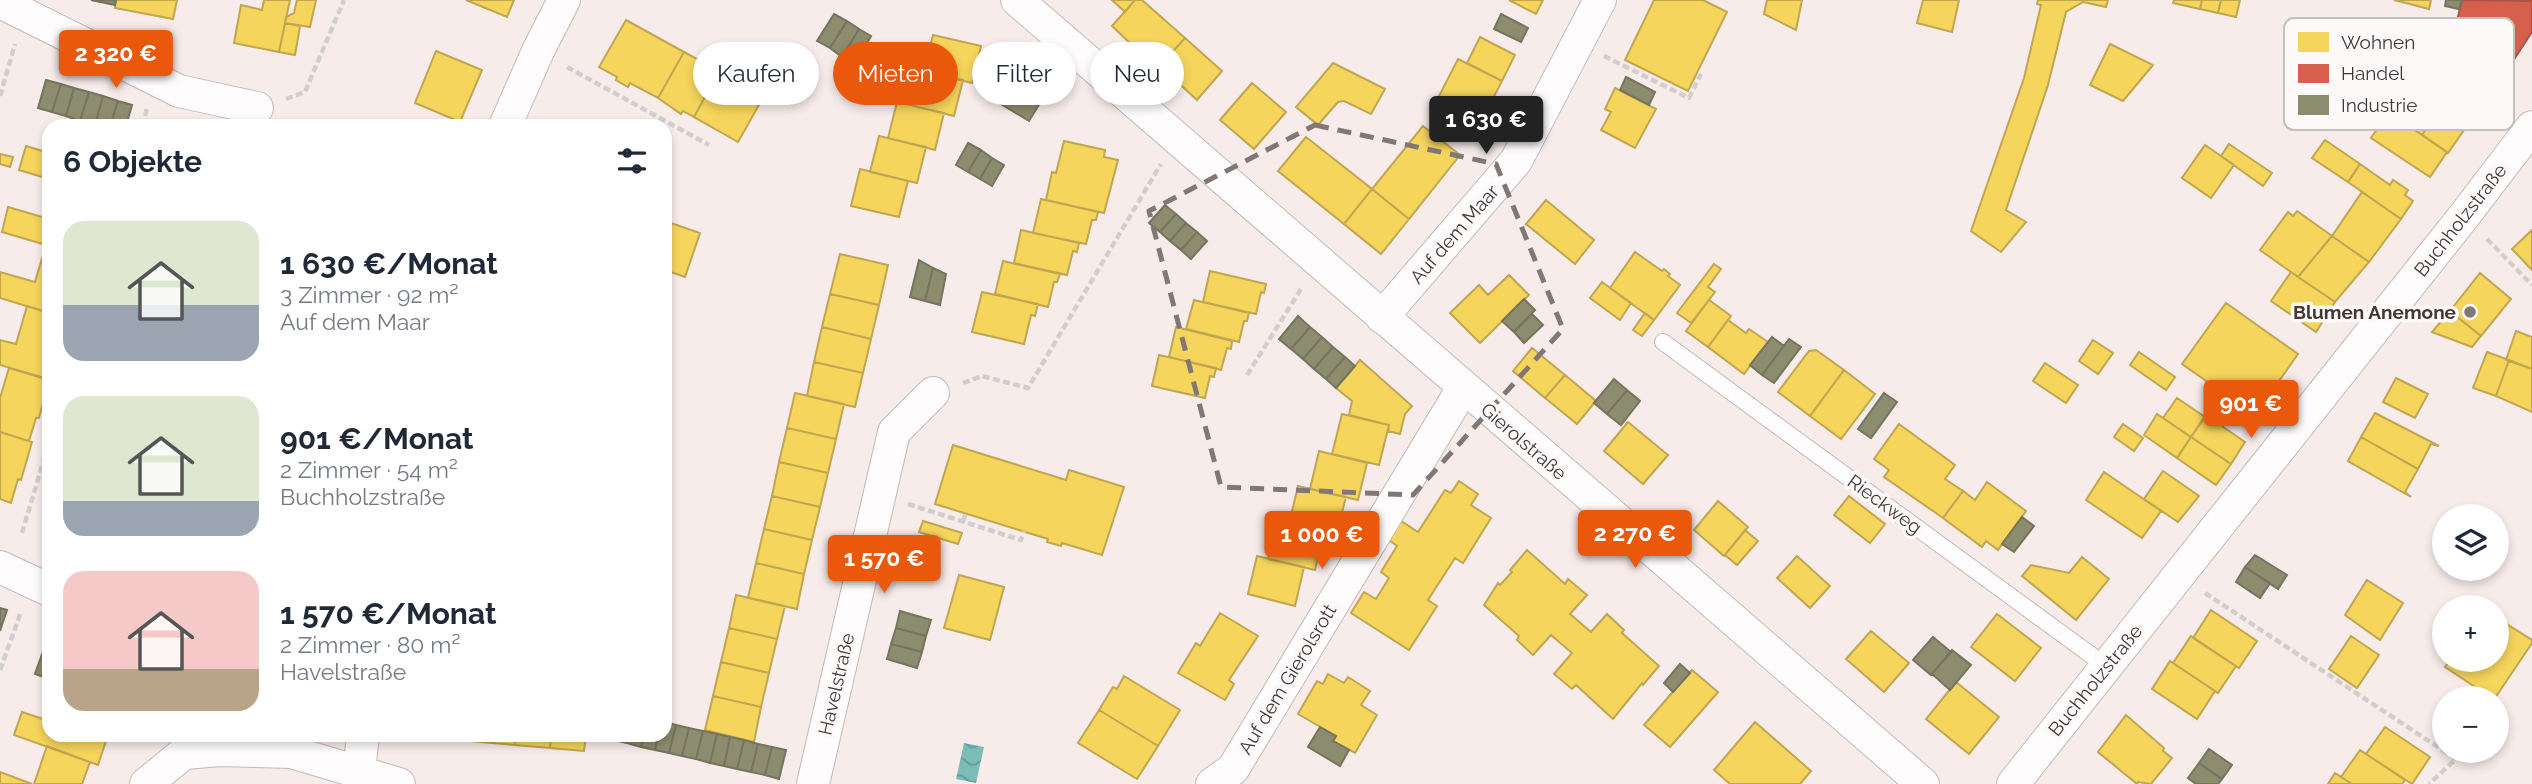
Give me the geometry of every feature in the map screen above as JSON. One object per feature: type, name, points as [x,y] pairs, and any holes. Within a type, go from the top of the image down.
[{"type":"street","points":[[508,119],[538,51],[565,0]]},
{"type":"street","name":"Gierolstraße","points":[[1017,0],[1923,784]]},
{"type":"street","name":"Auf dem Maar","points":[[1382,317],[1516,160],[1600,0]]},
{"type":"street","points":[[12,8],[179,92],[257,108]]},
{"type":"street","name":"Buchholzstraße","points":[[2013,784],[2532,127]]},
{"type":"street","name":"Auf dem Gierolsrott","points":[[1213,784],[1233,769],[1463,388]]},
{"type":"street","name":"Havelstraße","points":[[813,784],[894,432],[933,393]]},
{"type":"street","points":[[0,567],[40,586]]},
{"type":"street","points":[[359,772],[362,742]]},
{"type":"street","points":[[146,784],[183,744],[221,750],[291,752],[399,784]]},
{"type":"lane","name":"Rieckweg","points":[[1663,342],[2106,666]]},
{"type":"path","points":[[257,108],[305,92],[344,0]]},
{"type":"path","points":[[0,96],[12,8]]},
{"type":"path","points":[[1578,43],[1689,98],[1701,74]]},
{"type":"path","points":[[538,51],[662,119]]},
{"type":"path","points":[[672,125],[709,145]]},
{"type":"path","points":[[933,393],[982,376],[1028,387],[1177,138]]},
{"type":"path","points":[[2464,216],[2532,285]]},
{"type":"path","points":[[1247,375],[1318,261]]},
{"type":"path","points":[[22,533],[42,466]]},
{"type":"path","points":[[881,495],[1021,540],[1024,531]]},
{"type":"path","points":[[963,522],[966,513]]},
{"type":"path","points":[[2178,576],[2456,760],[2429,784]]},
{"type":"path","points":[[0,670],[40,586]]},
{"type":"highlighted area","points":[[1315,125],[1496,164],[1563,329],[1413,495],[1221,487],[1149,211]]},
{"type":"water","points":[[964,743],[984,747],[976,783],[956,779]]},
{"type":"building: Wohnen","points":[[116,0],[177,0],[173,19],[115,8]]},
{"type":"building: Wohnen","points":[[264,0],[290,0],[279,52],[234,43],[241,5],[262,10]]},
{"type":"building: Wohnen","points":[[297,0],[316,0],[310,27],[285,23],[286,17],[294,13]]},
{"type":"building: Wohnen","points":[[466,0],[514,0],[507,17]]},
{"type":"building: Wohnen","points":[[1112,0],[1135,0],[1125,12]]},
{"type":"building: Wohnen","points":[[1135,0],[1142,0],[1185,38],[1181,42],[1129,42],[1112,26]]},
{"type":"building: Wohnen","points":[[1509,0],[1543,0],[1536,14]]},
{"type":"building: Wohnen","points":[[1654,0],[1703,0],[1727,12],[1688,91],[1625,60]]},
{"type":"building: Wohnen","points":[[1767,0],[1802,0],[1796,30],[1764,14]]},
{"type":"building: Wohnen","points":[[1923,0],[1959,0],[1952,32],[1917,23]]},
{"type":"building: Wohnen","points":[[2038,0],[2108,0],[2106,7],[2083,2],[2066,12],[2048,85],[2006,210],[2026,222],[2001,252],[1971,231],[2024,78],[2041,5],[2037,4]]},
{"type":"building: Wohnen","points":[[2174,0],[2202,0],[2200,9],[2173,3]]},
{"type":"building: Wohnen","points":[[2202,0],[2221,0],[2218,13],[2200,9]]},
{"type":"building: Wohnen","points":[[2221,0],[2240,0],[2236,17],[2218,13]]},
{"type":"building: Wohnen","points":[[2394,0],[2431,0],[2429,9]]},
{"type":"building: Wohnen","points":[[626,20],[684,52],[658,98],[630,83],[628,87],[599,67]]},
{"type":"building: Wohnen","points":[[285,23],[300,26],[295,55],[279,52]]},
{"type":"building: Wohnen","points":[[933,35],[972,44],[972,83],[958,80],[958,42],[931,42]]},
{"type":"building: Wohnen","points":[[1480,37],[1515,55],[1502,81],[1467,63]]},
{"type":"building: Wohnen","points":[[1185,38],[1222,71],[1197,100],[1184,88],[1184,42],[1181,42]]},
{"type":"building: Wohnen","points":[[2110,44],[2153,65],[2123,101],[2090,85]]},
{"type":"building: Wohnen","points":[[436,51],[482,70],[461,119],[453,119],[415,103]]},
{"type":"building: Wohnen","points":[[684,52],[693,57],[693,105],[701,105],[694,117],[683,111],[681,114],[658,98]]},
{"type":"building: Wohnen","points":[[1458,59],[1502,81],[1482,120],[1438,98]]},
{"type":"building: Wohnen","points":[[1333,63],[1385,89],[1371,114],[1344,101],[1338,102],[1318,125],[1296,107]]},
{"type":"building: Wohnen","points":[[958,79],[963,80],[958,100]]},
{"type":"building: Wohnen","points":[[1252,83],[1286,112],[1254,149],[1220,120]]},
{"type":"building: Wohnen","points":[[1615,88],[1656,109],[1635,148],[1601,130],[1611,112],[1605,109]]},
{"type":"building: Wohnen","points":[[701,105],[759,105],[738,142],[694,117]]},
{"type":"building: Wohnen","points":[[896,105],[910,105],[944,113],[935,150],[888,138]]},
{"type":"building: Wohnen","points":[[910,105],[957,105],[954,116]]},
{"type":"building: Wohnen","points":[[1423,126],[1460,155],[1409,219],[1372,189]]},
{"type":"building: Wohnen","points":[[2377,130],[2415,130],[2447,152],[2430,177],[2371,138]]},
{"type":"building: Wohnen","points":[[2426,130],[2464,130],[2448,153],[2422,135]]},
{"type":"building: Wohnen","points":[[879,136],[926,147],[917,183],[870,172]]},
{"type":"building: Wohnen","points":[[1306,137],[1372,189],[1344,224],[1278,171]]},
{"type":"building: Wohnen","points":[[2325,140],[2360,164],[2348,182],[2312,158]]},
{"type":"building: Wohnen","points":[[1064,141],[1105,150],[1104,157],[1118,160],[1104,213],[1046,200],[1052,172],[1056,173]]},
{"type":"building: Wohnen","points":[[2229,144],[2272,173],[2263,186],[2221,156]]},
{"type":"building: Wohnen","points":[[2205,145],[2234,165],[2211,198],[2182,178]]},
{"type":"building: Wohnen","points":[[26,146],[42,151],[42,177],[19,170]]},
{"type":"building: Wohnen","points":[[0,154],[13,157],[10,167],[0,164]]},
{"type":"building: Wohnen","points":[[2360,164],[2390,185],[2393,180],[2408,190],[2405,195],[2413,201],[2401,219],[2348,182]]},
{"type":"building: Wohnen","points":[[860,169],[908,181],[899,217],[851,206]]},
{"type":"building: Wohnen","points":[[1372,189],[1409,219],[1381,254],[1344,224]]},
{"type":"building: Wohnen","points":[[2362,192],[2401,219],[2369,262],[2332,236]]},
{"type":"building: Wohnen","points":[[1041,199],[1098,212],[1096,220],[1092,220],[1086,244],[1033,233]]},
{"type":"building: Wohnen","points":[[1546,200],[1594,240],[1575,264],[1526,224]]},
{"type":"building: Wohnen","points":[[8,207],[42,217],[42,244],[2,232]]},
{"type":"building: Wohnen","points":[[2297,211],[2332,236],[2298,277],[2260,250],[2288,212],[2293,216]]},
{"type":"building: Wohnen","points":[[672,223],[700,233],[685,277],[672,272]]},
{"type":"building: Wohnen","points":[[1021,230],[1079,243],[1077,252],[1073,251],[1067,275],[1014,263]]},
{"type":"building: Wohnen","points":[[2532,230],[2532,270],[2512,249]]},
{"type":"building: Wohnen","points":[[2332,236],[2369,262],[2335,302],[2298,277]]},
{"type":"building: Wohnen","points":[[1635,252],[1662,271],[1664,269],[1670,274],[1668,276],[1680,285],[1654,320],[1610,288]]},
{"type":"building: Wohnen","points":[[840,254],[888,265],[879,305],[830,294]]},
{"type":"building: Wohnen","points":[[42,258],[42,311],[0,298],[0,272],[35,282]]},
{"type":"building: Wohnen","points":[[1003,261],[1060,274],[1057,282],[1054,282],[1048,307],[995,294]]},
{"type":"building: Wohnen","points":[[1714,264],[1721,269],[1708,287],[1715,292],[1691,323],[1677,313]]},
{"type":"building: Wohnen","points":[[1210,271],[1266,284],[1264,293],[1261,292],[1256,314],[1203,302]]},
{"type":"building: Wohnen","points":[[2291,272],[2335,302],[2316,332],[2271,301]]},
{"type":"building: Wohnen","points":[[2480,273],[2511,299],[2481,336],[2450,311]]},
{"type":"building: Wohnen","points":[[1509,275],[1529,295],[1480,343],[1450,313],[1479,285],[1488,295]]},
{"type":"building: Wohnen","points":[[1602,282],[1631,303],[1620,320],[1590,298]]},
{"type":"building: Wohnen","points":[[982,292],[1038,304],[1035,316],[1031,315],[1024,344],[972,332]]},
{"type":"building: Wohnen","points":[[830,294],[879,305],[871,339],[822,327]]},
{"type":"building: Wohnen","points":[[1194,300],[1249,313],[1247,321],[1244,321],[1239,342],[1186,329]]},
{"type":"building: Wohnen","points":[[1709,300],[1731,316],[1708,347],[1686,331]]},
{"type":"building: Wohnen","points":[[2226,303],[2298,354],[2255,415],[2182,364]]},
{"type":"building: Wohnen","points":[[27,306],[42,311],[42,377],[0,365],[0,340],[16,344]]},
{"type":"building: Wohnen","points":[[2450,311],[2481,336],[2472,347],[2432,332]]},
{"type":"building: Wohnen","points":[[1645,313],[1654,320],[1642,336],[1633,330]]},
{"type":"building: Wohnen","points":[[1728,320],[1746,333],[1749,329],[1768,342],[1744,374],[1708,347]]},
{"type":"building: Wohnen","points":[[822,327],[871,339],[863,373],[814,362]]},
{"type":"building: Wohnen","points":[[1176,327],[1232,341],[1231,349],[1227,348],[1221,370],[1169,357]]},
{"type":"building: Wohnen","points":[[2516,331],[2532,337],[2532,369],[2506,360]]},
{"type":"building: Wohnen","points":[[2093,340],[2113,353],[2098,374],[2079,361]]},
{"type":"building: Wohnen","points":[[1532,348],[1565,375],[1545,398],[1513,371]]},
{"type":"building: Wohnen","points":[[1816,350],[1844,370],[1810,416],[1778,392],[1809,351]]},
{"type":"building: Wohnen","points":[[2139,352],[2175,377],[2166,390],[2130,365]]},
{"type":"building: Wohnen","points":[[2487,352],[2509,360],[2496,396],[2473,388]]},
{"type":"building: Wohnen","points":[[1159,355],[1216,368],[1214,377],[1210,376],[1205,398],[1152,386]]},
{"type":"building: Wohnen","points":[[1360,360],[1412,406],[1405,414],[1400,434],[1388,431],[1389,425],[1349,415],[1352,401],[1336,388]]},
{"type":"building: Wohnen","points":[[2509,360],[2532,369],[2532,412],[2496,396]]},
{"type":"building: Wohnen","points":[[814,362],[863,373],[855,407],[807,396]]},
{"type":"building: Wohnen","points":[[2045,363],[2078,385],[2066,403],[2033,381]]},
{"type":"building: Wohnen","points":[[9,368],[42,378],[42,407],[29,441],[0,432],[0,398]]},
{"type":"building: Wohnen","points":[[1844,370],[1875,394],[1841,439],[1810,416]]},
{"type":"building: Wohnen","points":[[1565,375],[1596,401],[1577,424],[1545,398]]},
{"type":"building: Wohnen","points":[[2396,378],[2428,394],[2415,418],[2383,402]]},
{"type":"building: Wohnen","points":[[795,393],[844,404],[836,439],[787,428]]},
{"type":"building: Wohnen","points":[[2177,398],[2205,417],[2191,437],[2163,418]]},
{"type":"building: Wohnen","points":[[2375,413],[2439,446],[2431,444],[2418,469],[2361,437]]},
{"type":"building: Wohnen","points":[[1342,414],[1389,425],[1379,465],[1332,454]]},
{"type":"building: Wohnen","points":[[2157,414],[2191,437],[2177,458],[2144,435]]},
{"type":"building: Wohnen","points":[[2206,415],[2245,442],[2231,464],[2191,437]]},
{"type":"building: Wohnen","points":[[1628,422],[1668,455],[1643,484],[1604,451]]},
{"type":"building: Wohnen","points":[[1899,424],[1955,465],[1945,479],[1963,491],[1943,518],[1884,477],[1889,470],[1874,459]]},
{"type":"building: Wohnen","points":[[2123,424],[2143,438],[2134,451],[2114,437]]},
{"type":"building: Wohnen","points":[[787,428],[836,439],[828,473],[779,462]]},
{"type":"building: Wohnen","points":[[0,432],[32,442],[11,503],[0,499]]},
{"type":"building: Wohnen","points":[[2191,437],[2231,464],[2216,485],[2177,458]]},
{"type":"building: Wohnen","points":[[2361,437],[2418,469],[2405,492],[2411,497],[2348,461]]},
{"type":"building: Wohnen","points":[[953,445],[1066,480],[1069,470],[1124,487],[1102,555],[1062,543],[1061,546],[1047,542],[1048,539],[935,504]]},
{"type":"building: Wohnen","points":[[1319,451],[1367,463],[1358,500],[1310,489]]},
{"type":"building: Wohnen","points":[[779,462],[828,473],[820,507],[772,496]]},
{"type":"building: Wohnen","points":[[2163,471],[2199,496],[2178,522],[2144,499]]},
{"type":"building: Wohnen","points":[[2104,472],[2161,511],[2142,538],[2086,500]]},
{"type":"building: Wohnen","points":[[1459,481],[1478,494],[1471,505],[1491,518],[1463,563],[1455,558],[1428,600],[1437,606],[1409,650],[1351,613],[1364,592],[1376,599],[1389,578],[1381,572],[1397,546],[1389,540],[1401,521],[1418,532],[1445,490],[1451,493]]},
{"type":"building: Wohnen","points":[[1987,482],[2026,511],[1998,550],[1986,541],[1982,547],[1943,518],[1963,491],[1975,500]]},
{"type":"building: Wohnen","points":[[1298,486],[1346,497],[1336,535],[1289,524]]},
{"type":"building: Wohnen","points":[[772,496],[820,507],[812,540],[764,529]]},
{"type":"building: Wohnen","points":[[1849,496],[1885,524],[1870,543],[1834,515]]},
{"type":"building: Wohnen","points":[[1718,501],[1748,527],[1724,556],[1694,530]]},
{"type":"building: Wohnen","points":[[923,521],[962,533],[958,544],[919,532]]},
{"type":"building: Wohnen","points":[[1277,521],[1324,532],[1315,570],[1268,559]]},
{"type":"building: Wohnen","points":[[764,529],[812,540],[804,574],[756,563]]},
{"type":"building: Wohnen","points":[[1745,530],[1758,541],[1737,565],[1725,555]]},
{"type":"building: Wohnen","points":[[1527,550],[1565,584],[1568,579],[1587,595],[1570,614],[1591,632],[1607,614],[1624,630],[1622,633],[1659,666],[1613,719],[1576,685],[1572,689],[1554,674],[1572,653],[1551,635],[1533,655],[1517,640],[1519,636],[1484,605],[1498,583],[1500,585],[1512,572],[1510,570]]},
{"type":"building: Wohnen","points":[[1257,556],[1304,567],[1295,606],[1248,594]]},
{"type":"building: Wohnen","points":[[1797,556],[1830,586],[1810,608],[1777,578]]},
{"type":"building: Wohnen","points":[[2082,557],[2109,579],[2076,620],[2022,576],[2031,565],[2069,573]]},
{"type":"building: Wohnen","points":[[756,563],[804,574],[797,609],[748,598]]},
{"type":"building: Wohnen","points":[[959,575],[1004,587],[990,640],[944,628]]},
{"type":"building: Wohnen","points":[[2367,580],[2403,603],[2380,640],[2345,615]]},
{"type":"building: Wohnen","points":[[736,595],[785,606],[777,639],[729,628]]},
{"type":"building: Wohnen","points":[[2211,610],[2257,641],[2239,668],[2193,638]]},
{"type":"building: Wohnen","points":[[1220,613],[1258,636],[1229,680],[1234,684],[1225,700],[1178,673],[1196,643],[1200,646]]},
{"type":"building: Wohnen","points":[[1997,614],[2041,648],[2015,681],[1971,647]]},
{"type":"building: Wohnen","points":[[2509,626],[2532,640],[2503,686],[2474,686],[2453,672],[2509,672]]},
{"type":"building: Wohnen","points":[[729,628],[777,639],[769,673],[721,662]]},
{"type":"building: Wohnen","points":[[1871,631],[1909,663],[1884,692],[1846,659]]},
{"type":"building: Wohnen","points":[[2191,636],[2236,666],[2218,693],[2173,663]]},
{"type":"building: Wohnen","points":[[2351,636],[2379,655],[2357,688],[2329,669]]},
{"type":"building: Wohnen","points":[[2170,661],[2215,691],[2197,719],[2152,689]]},
{"type":"building: Wohnen","points":[[721,662],[769,673],[761,707],[713,696]]},
{"type":"building: Wohnen","points":[[1692,670],[1718,692],[1670,747],[1644,725]]},
{"type":"building: Wohnen","points":[[1328,674],[1344,683],[1348,677],[1370,691],[1361,705],[1377,715],[1355,753],[1333,741],[1336,736],[1298,714],[1317,681],[1323,684]]},
{"type":"building: Wohnen","points":[[1124,676],[1180,710],[1158,746],[1099,710],[1113,687],[1117,689]]},
{"type":"building: Wohnen","points":[[1956,682],[1999,717],[1969,754],[1926,719]]},
{"type":"building: Wohnen","points":[[713,696],[761,707],[754,742],[705,730]]},
{"type":"building: Wohnen","points":[[1099,710],[1158,746],[1137,779],[1078,743]]},
{"type":"building: Wohnen","points":[[22,712],[42,719],[42,742],[106,742],[98,765],[14,735]]},
{"type":"building: Wohnen","points":[[2126,715],[2172,758],[2151,784],[2137,784],[2098,752]]},
{"type":"building: Wohnen","points":[[1755,722],[1811,771],[1800,784],[1730,784],[1714,770]]},
{"type":"building: Wohnen","points":[[2385,727],[2430,757],[2412,784],[2366,754]]},
{"type":"building: Wohnen","points":[[481,742],[515,742],[515,745]]},
{"type":"building: Wohnen","points":[[515,742],[550,742],[550,748],[515,745]]},
{"type":"building: Wohnen","points":[[550,742],[585,742],[584,751],[550,748]]},
{"type":"building: Wohnen","points":[[47,746],[90,762],[82,784],[34,784]]},
{"type":"building: Wohnen","points":[[2360,750],[2405,780],[2402,784],[2352,784],[2341,777]]},
{"type":"building: Wohnen","points":[[0,772],[32,784],[0,784]]},
{"type":"building: Wohnen","points":[[2335,773],[2341,777],[2352,784],[2328,784]]},
{"type":"building: Handel","points":[[2462,0],[2532,1],[2532,32],[2514,59],[2514,18],[2458,18]]},
{"type":"building: Industrie","points":[[91,0],[116,0],[115,5]]},
{"type":"building: Industrie","points":[[2446,0],[2462,0],[2459,9],[2445,6]]},
{"type":"building: Industrie","points":[[834,14],[847,21],[830,48],[817,41]]},
{"type":"building: Industrie","points":[[1501,14],[1528,28],[1521,42],[1494,29]]},
{"type":"building: Industrie","points":[[847,21],[859,29],[851,42],[834,42]]},
{"type":"building: Industrie","points":[[859,29],[871,36],[868,42],[851,42]]},
{"type":"building: Industrie","points":[[1626,77],[1655,92],[1649,105],[1620,90]]},
{"type":"building: Industrie","points":[[46,80],[61,84],[52,112],[38,108]]},
{"type":"building: Industrie","points":[[61,84],[74,88],[66,116],[52,112]]},
{"type":"building: Industrie","points":[[74,88],[89,92],[81,119],[66,116]]},
{"type":"building: Industrie","points":[[89,92],[103,96],[97,119],[81,119]]},
{"type":"building: Industrie","points":[[103,96],[118,101],[112,119],[97,119]]},
{"type":"building: Industrie","points":[[118,101],[132,105],[128,119],[112,119]]},
{"type":"building: Industrie","points":[[1002,105],[1039,105],[1029,121]]},
{"type":"building: Industrie","points":[[968,143],[981,150],[968,172],[956,165]]},
{"type":"building: Industrie","points":[[981,150],[992,158],[980,179],[968,172]]},
{"type":"building: Industrie","points":[[992,158],[1004,165],[992,186],[980,179]]},
{"type":"building: Industrie","points":[[1165,205],[1176,214],[1160,232],[1149,223]]},
{"type":"building: Industrie","points":[[1176,214],[1186,223],[1170,241],[1160,232]]},
{"type":"building: Industrie","points":[[1186,223],[1197,232],[1181,250],[1170,241]]},
{"type":"building: Industrie","points":[[1197,232],[1207,241],[1191,259],[1181,250]]},
{"type":"building: Industrie","points":[[919,260],[933,268],[925,301],[910,297]]},
{"type":"building: Industrie","points":[[933,268],[946,274],[940,305],[925,301]]},
{"type":"building: Industrie","points":[[1524,299],[1535,310],[1514,332],[1502,321]]},
{"type":"building: Industrie","points":[[1532,314],[1543,325],[1524,343],[1514,332]]},
{"type":"building: Industrie","points":[[1298,316],[1310,327],[1291,349],[1279,339]]},
{"type":"building: Industrie","points":[[1310,327],[1322,337],[1303,359],[1291,349]]},
{"type":"building: Industrie","points":[[1322,337],[1333,347],[1314,369],[1303,359]]},
{"type":"building: Industrie","points":[[1772,337],[1784,346],[1762,375],[1750,365]]},
{"type":"building: Industrie","points":[[1789,339],[1801,347],[1774,383],[1762,375]]},
{"type":"building: Industrie","points":[[1333,347],[1345,357],[1326,379],[1314,369]]},
{"type":"building: Industrie","points":[[1345,357],[1355,366],[1336,388],[1326,379]]},
{"type":"building: Industrie","points":[[1614,379],[1627,390],[1607,414],[1594,403]]},
{"type":"building: Industrie","points":[[1627,390],[1640,401],[1621,425],[1607,414]]},
{"type":"building: Industrie","points":[[1884,393],[1897,402],[1871,438],[1858,429]]},
{"type":"building: Industrie","points":[[2022,517],[2034,526],[2014,552],[2002,544]]},
{"type":"building: Industrie","points":[[2255,555],[2287,575],[2278,589],[2245,567]]},
{"type":"building: Industrie","points":[[2245,567],[2270,583],[2260,598],[2236,582]]},
{"type":"building: Industrie","points":[[0,608],[7,610],[0,631]]},
{"type":"building: Industrie","points":[[900,611],[931,620],[926,636],[896,628]]},
{"type":"building: Industrie","points":[[896,628],[926,636],[922,652],[891,644]]},
{"type":"building: Industrie","points":[[1933,637],[1951,652],[1931,675],[1913,660]]},
{"type":"building: Industrie","points":[[891,644],[922,652],[917,668],[887,659]]},
{"type":"building: Industrie","points":[[1952,650],[1971,665],[1950,690],[1932,674]]},
{"type":"building: Industrie","points":[[42,654],[42,676],[35,674]]},
{"type":"building: Industrie","points":[[1680,664],[1690,673],[1673,692],[1664,683]]},
{"type":"building: Industrie","points":[[672,724],[676,725],[672,741]]},
{"type":"building: Industrie","points":[[676,725],[689,728],[682,756],[669,753]]},
{"type":"building: Industrie","points":[[1320,727],[1336,736],[1333,741],[1349,750],[1340,766],[1308,747]]},
{"type":"building: Industrie","points":[[689,728],[703,731],[696,759],[682,756]]},
{"type":"building: Industrie","points":[[703,731],[717,734],[710,763],[696,759]]},
{"type":"building: Industrie","points":[[717,734],[730,737],[724,766],[710,763]]},
{"type":"building: Industrie","points":[[730,737],[744,740],[737,769],[724,766]]},
{"type":"building: Industrie","points":[[744,740],[758,744],[751,772],[737,769]]},
{"type":"building: Industrie","points":[[627,742],[642,742],[641,747]]},
{"type":"building: Industrie","points":[[642,742],[657,742],[655,750],[641,747]]},
{"type":"building: Industrie","points":[[657,742],[672,742],[669,753],[655,750]]},
{"type":"building: Industrie","points":[[758,744],[772,747],[765,775],[751,772]]},
{"type":"building: Industrie","points":[[772,747],[786,750],[779,779],[765,775]]},
{"type":"building: Industrie","points":[[2209,749],[2232,765],[2222,779],[2199,763]]},
{"type":"building: Industrie","points":[[2199,763],[2222,779],[2218,784],[2196,784],[2188,778]]},
{"type":"place","name":"Blumen Anemone","points":[[2470,312]]}]
